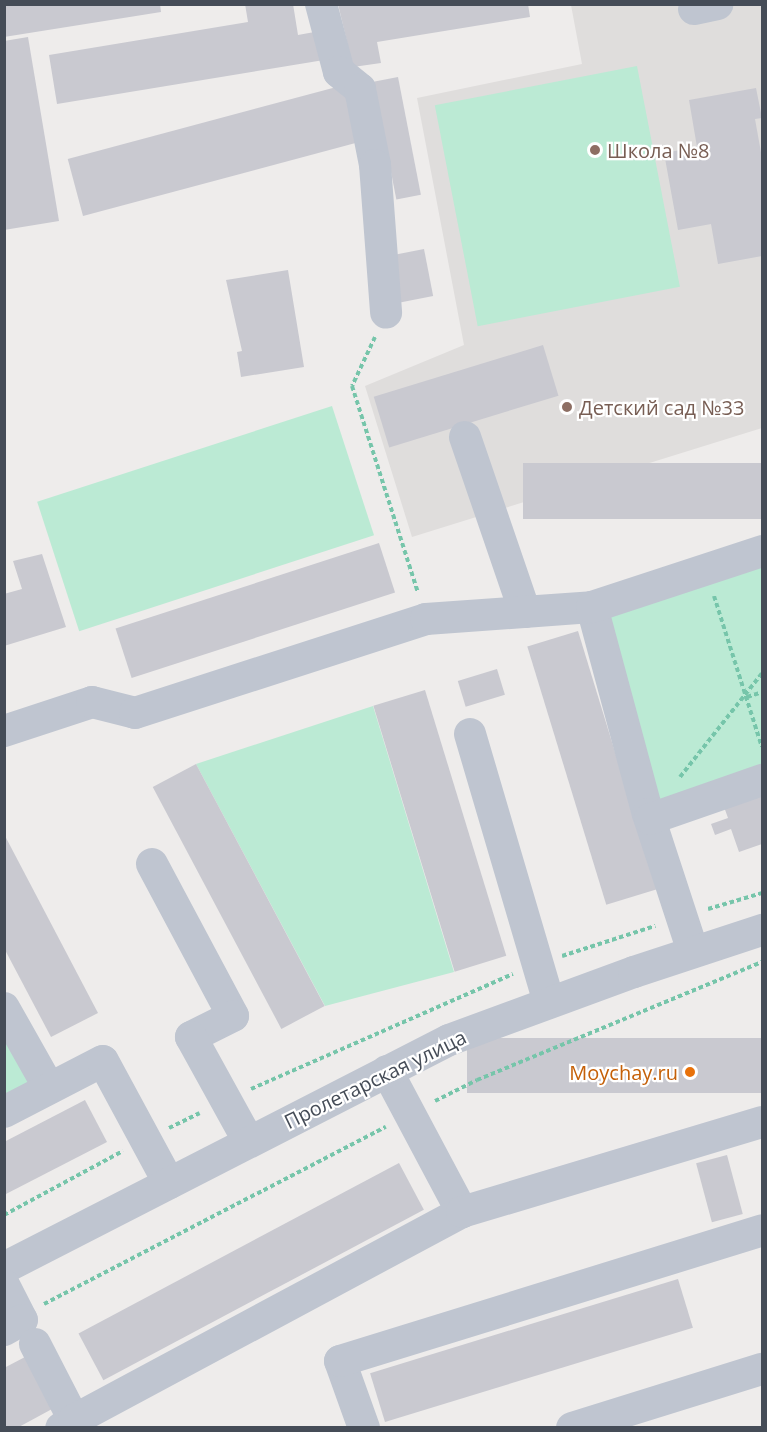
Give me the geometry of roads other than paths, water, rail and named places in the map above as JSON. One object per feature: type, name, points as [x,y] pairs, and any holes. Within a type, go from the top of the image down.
[{"type":"street","points":[[321,4],[339,72],[360,89],[375,165],[386,313]]},
{"type":"street","points":[[465,437],[525,612]]},
{"type":"street","points":[[4,731],[92,702],[135,713],[426,619],[591,607],[762,551]]},
{"type":"street","points":[[591,607],[650,819],[693,952]]},
{"type":"street","points":[[470,734],[549,1003]]},
{"type":"street","points":[[650,819],[762,780]]},
{"type":"street","points":[[152,864],[232,1016],[191,1038],[249,1142]]},
{"type":"street","name":"Пролетарская улица","points":[[4,1268],[449,1040],[693,952],[762,930]]},
{"type":"street","points":[[4,1008],[49,1088]]},
{"type":"street","points":[[4,1112],[103,1061],[169,1183]]},
{"type":"street","points":[[387,1071],[462,1212]]},
{"type":"street","points":[[4,1285],[21,1331],[68,1424],[462,1212],[762,1122]]},
{"type":"street","points":[[364,1428],[340,1361],[762,1230]]},
{"type":"street","points":[[572,1428],[762,1369]]},
{"type":"place","name":"Школа №8","points":[[595,150]]},
{"type":"place","name":"Детский сад №33","points":[[567,407]]},
{"type":"place","name":"Moychay.ru","points":[[690,1072]]}]
